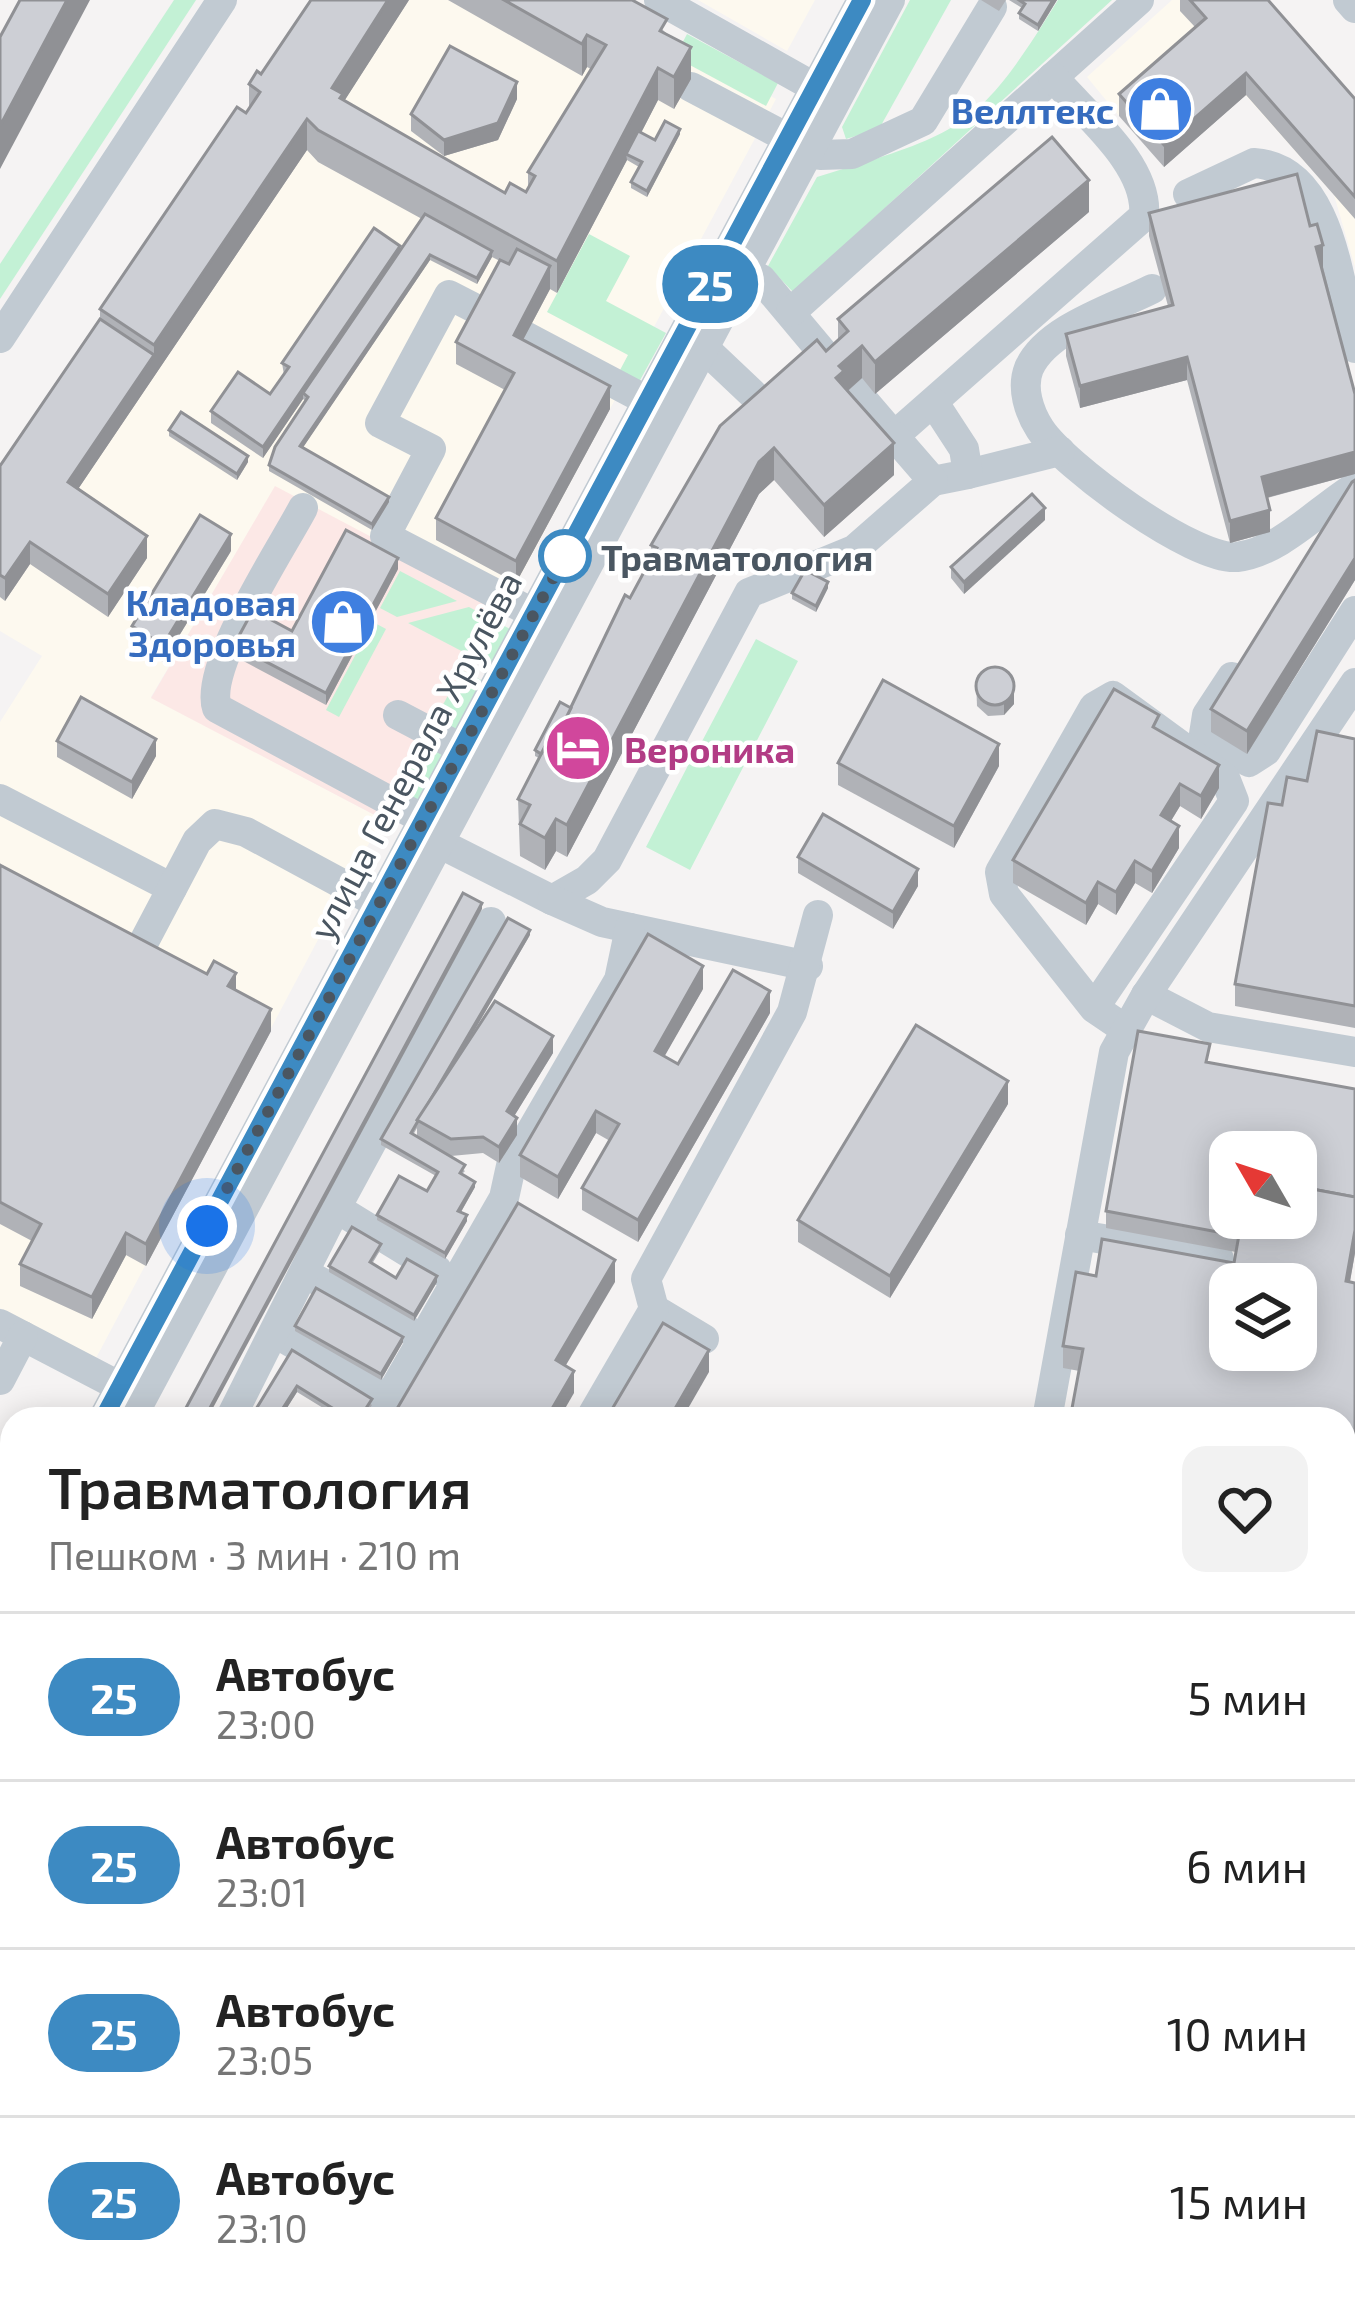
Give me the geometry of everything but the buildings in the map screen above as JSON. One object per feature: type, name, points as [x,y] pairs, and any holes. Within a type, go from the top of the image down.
[{"type":"street","points":[[0,338],[222,0]]},
{"type":"street","points":[[659,0],[826,94]]},
{"type":"street","name":"улица Генерала Хрулёва","points":[[826,94],[862,0]]},
{"type":"street","name":"улица Генерала Хрулёва","points":[[131,1402],[826,94],[890,0]]},
{"type":"street","points":[[790,312],[1139,0]]},
{"type":"street","points":[[1348,0],[1355,8]]},
{"type":"street","points":[[692,87],[799,144],[836,157],[852,154],[923,122],[992,7]]},
{"type":"street","points":[[894,436],[1144,215],[1145,200],[1133,170],[1053,77]]},
{"type":"street","points":[[1188,194],[1254,163],[1288,172],[1315,202],[1355,347]]},
{"type":"street","points":[[680,264],[761,279],[933,481]]},
{"type":"street","name":"улица Генерала Хрулёва","points":[[659,407],[704,348],[729,276]]},
{"type":"street","points":[[1152,290],[1066,333],[1043,349],[1029,369],[1025,389],[1030,412],[1060,451],[1155,524],[1208,554],[1235,557],[1264,550],[1355,487]]},
{"type":"street","points":[[484,313],[448,295],[380,423],[431,449],[385,536],[545,619]]},
{"type":"street","points":[[526,336],[659,407]]},
{"type":"street","points":[[704,348],[759,400]]},
{"type":"street","points":[[934,403],[964,449],[968,474]]},
{"type":"street","points":[[552,900],[608,860],[749,593],[854,550],[933,481],[1060,451]]},
{"type":"street","points":[[303,508],[226,653],[214,700],[225,716],[552,900],[630,928],[808,966]]},
{"type":"street","points":[[1246,655],[1203,725],[1210,741],[1249,762],[1266,751],[1355,611]]},
{"type":"street","points":[[1049,1407],[1108,1076],[1125,1029],[1344,718],[1355,683]]},
{"type":"street","points":[[1094,1008],[1234,800],[1225,778],[1113,696],[1094,707],[1008,849],[1000,872],[1004,894],[1094,1008],[1125,1029]]},
{"type":"street","points":[[398,716],[473,754]]},
{"type":"street","points":[[0,799],[172,887]]},
{"type":"street","points":[[138,953],[197,842],[208,829],[222,824],[390,909]]},
{"type":"street","points":[[595,1407],[642,1285],[793,1012],[818,915]]},
{"type":"street","points":[[237,1407],[336,1208],[491,922]]},
{"type":"street","points":[[277,1334],[374,1404],[514,1203],[511,1166],[619,980],[630,928]]},
{"type":"street","points":[[1146,995],[1208,1028],[1355,1052]]},
{"type":"street","points":[[336,1208],[437,1270]]},
{"type":"street","points":[[1080,1234],[1219,1259]]},
{"type":"street","points":[[306,1274],[405,1328]]},
{"type":"street","points":[[642,1285],[704,1339]]},
{"type":"street","points":[[0,1380],[11,1330],[131,1402]]},
{"type":"shaded area","points":[[325,0],[592,0],[776,99],[504,607],[275,487],[151,697],[382,819],[95,1360],[0,1308],[0,722],[42,656],[0,631],[0,484]]},
{"type":"shaded area","points":[[698,0],[815,0],[787,51]]},
{"type":"shaded area","points":[[1172,0],[1262,0],[1355,106],[1355,267],[1334,195],[1246,96],[1119,116],[1087,77]]},
{"type":"shaded area","points":[[275,486],[504,607],[390,823],[151,698]]},
{"type":"green space","points":[[174,0],[196,0],[0,299],[0,264]]},
{"type":"green space","points":[[910,0],[951,0],[879,129],[846,139],[842,127]]},
{"type":"green space","points":[[1058,0],[1112,0],[793,292],[768,266],[817,177],[905,149],[962,121],[1007,77]]},
{"type":"green space","points":[[687,34],[778,83],[766,106],[675,57]]},
{"type":"green space","points":[[589,234],[630,256],[606,301],[666,333],[639,382],[619,372],[628,355],[547,312]]},
{"type":"green space","points":[[400,571],[457,601],[397,617],[380,608]]},
{"type":"green space","points":[[469,607],[512,630],[492,667],[408,623]]},
{"type":"green space","points":[[373,622],[386,629],[339,717],[326,710]]},
{"type":"green space","points":[[756,639],[798,661],[690,870],[646,847],[697,748],[710,754],[699,747]]},
{"type":"green space","points":[[462,670],[485,682],[458,734],[434,721]]},
{"type":"green space","points":[[424,740],[449,753],[421,805],[397,793]]},
{"type":"bus line","name":"25","points":[[109,1407],[862,0]]},
{"type":"place","name":"Веллтекс","points":[[1160,109]]},
{"type":"place","name":"Травматология","points":[[565,556]]},
{"type":"place","name":"Кладовая Здоровья","points":[[343,622]]},
{"type":"place","name":"Вероника","points":[[578,748]]},
{"type":"route","points":[[207,1226],[565,556]]}]
